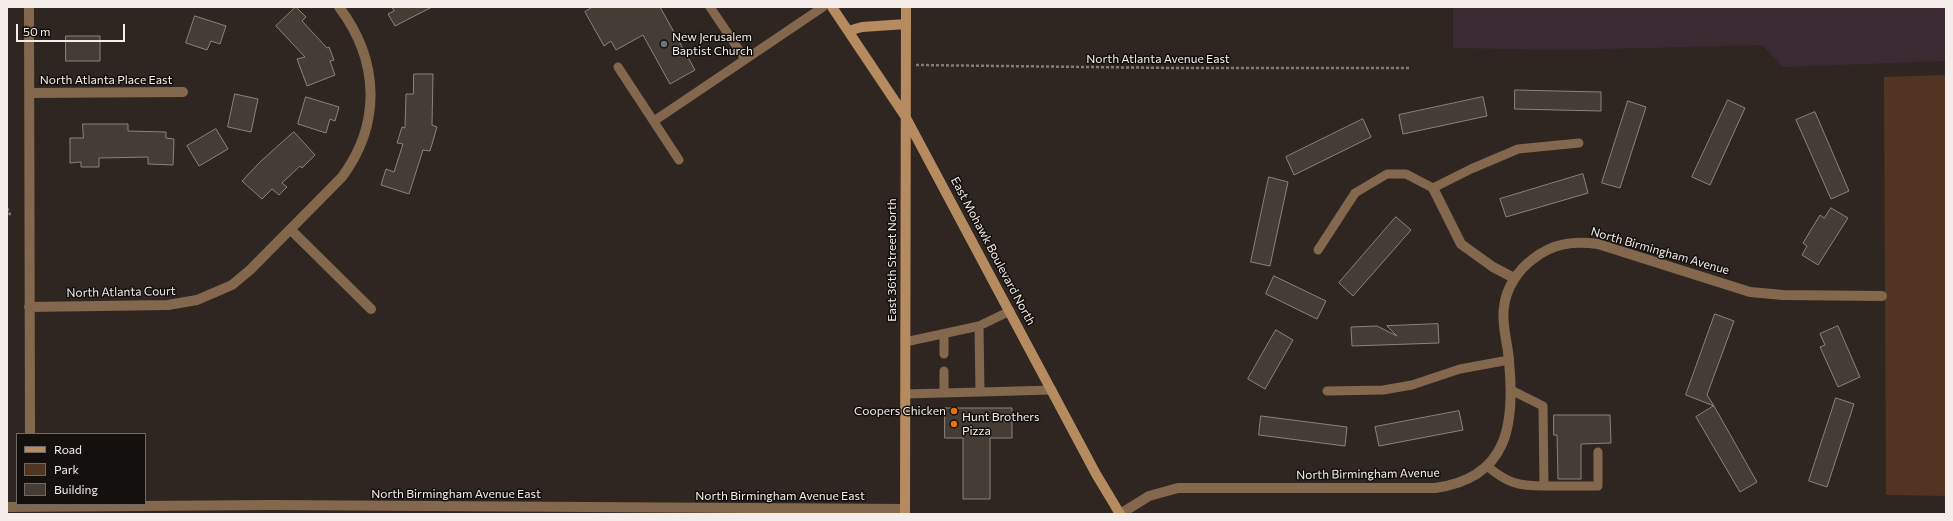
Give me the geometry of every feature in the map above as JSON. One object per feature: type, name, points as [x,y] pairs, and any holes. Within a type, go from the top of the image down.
[{"type":"street","points":[[29,7],[30,433]]},
{"type":"street","name":"North Atlanta Court","points":[[29,307],[168,305],[197,300],[232,285],[250,270],[342,177],[352,164],[365,136],[369,121],[371,82],[366,57],[351,23],[339,7]]},
{"type":"street","name":"East Mohawk Boulevard North","points":[[832,7],[905,116],[1096,474],[1120,514]]},
{"type":"street","name":"East 36th Street North","points":[[905,511],[906,7]]},
{"type":"street","points":[[848,31],[862,27],[906,24]]},
{"type":"street","name":"North Atlanta Place East","points":[[30,93],[183,92]]},
{"type":"street","points":[[1433,188],[1461,244],[1494,267],[1514,278]]},
{"type":"street","points":[[291,230],[371,309]]},
{"type":"street","name":"North Birmingham Avenue","points":[[1120,514],[1149,496],[1169,489],[1435,488],[1451,486],[1465,481],[1487,466],[1500,450],[1508,433],[1511,415],[1511,390],[1503,312],[1506,298],[1514,278],[1540,253],[1551,247],[1566,242],[1598,244],[1750,292],[1783,295],[1882,296]]},
{"type":"street","name":"North Birmingham Avenue East","points":[[7,507],[31,508],[271,504],[818,512],[905,511]]},
{"type":"lane","points":[[710,7],[745,59]]},
{"type":"lane","points":[[654,121],[823,7]]},
{"type":"lane","points":[[618,67],[679,160]]},
{"type":"lane","points":[[1318,250],[1355,193],[1387,174],[1406,174],[1433,188],[1471,169],[1518,149],[1579,143]]},
{"type":"lane","points":[[905,342],[979,326],[1010,311]]},
{"type":"lane","points":[[979,326],[980,392]]},
{"type":"lane","points":[[944,334],[944,354]]},
{"type":"lane","points":[[1327,391],[1383,390],[1412,385],[1460,370],[1509,360]]},
{"type":"lane","points":[[944,371],[944,393]]},
{"type":"lane","points":[[905,394],[1052,390]]},
{"type":"lane","points":[[1511,390],[1543,406],[1544,486]]},
{"type":"lane","points":[[1487,466],[1500,477],[1511,483],[1525,486],[1598,486],[1598,452]]},
{"type":"path","name":"North Atlanta Avenue East","points":[[906,65],[1174,68],[1410,68]]},
{"type":"path","points":[[7,208],[10,217]]},
{"type":"shaded area","points":[[1453,7],[1946,7],[1946,61],[1783,67],[1762,45],[1565,50],[1453,48]]},
{"type":"green space","points":[[1946,75],[1946,496],[1886,495],[1884,77]]},
{"type":"building","points":[[296,7],[306,17],[302,21],[327,48],[329,47],[334,60],[330,61],[335,75],[307,86],[297,59],[305,57],[276,26]]},
{"type":"building","points":[[392,7],[432,7],[395,26],[388,14],[394,11]]},
{"type":"building","name":"New Jerusalem Baptist Church","points":[[593,7],[660,7],[695,70],[670,84],[643,35],[616,50],[611,41],[604,46],[585,12]]},
{"type":"building","points":[[195,16],[226,26],[220,44],[211,41],[207,50],[186,43]]},
{"type":"building","points":[[66,36],[100,36],[100,61],[66,61]]},
{"type":"building","points":[[414,74],[433,74],[432,125],[437,127],[430,151],[423,150],[409,194],[381,185],[386,169],[394,172],[403,144],[397,143],[402,127],[405,128],[406,94],[413,94]]},
{"type":"building","points":[[1515,90],[1601,92],[1601,111],[1515,109]]},
{"type":"building","points":[[235,94],[258,99],[251,132],[228,127]]},
{"type":"building","points":[[306,97],[339,107],[335,121],[330,119],[326,133],[298,124]]},
{"type":"building","points":[[1483,97],[1487,116],[1403,134],[1399,115]]},
{"type":"building","points":[[1728,100],[1745,108],[1710,185],[1692,177]]},
{"type":"building","points":[[1628,101],[1646,107],[1620,188],[1602,183]]},
{"type":"building","points":[[1815,112],[1849,191],[1831,199],[1796,120]]},
{"type":"building","points":[[1363,119],[1371,137],[1294,175],[1286,157]]},
{"type":"building","points":[[83,124],[128,124],[128,131],[166,132],[166,138],[174,139],[173,165],[148,164],[148,157],[99,158],[99,167],[81,167],[81,162],[70,163],[70,138],[83,138]]},
{"type":"building","points":[[216,129],[228,149],[199,166],[187,146]]},
{"type":"building","points":[[294,132],[315,155],[302,168],[300,166],[282,183],[287,187],[279,195],[272,189],[262,199],[242,181],[260,162]]},
{"type":"building","points":[[1583,174],[1588,193],[1506,217],[1500,199]]},
{"type":"building","points":[[1269,177],[1288,182],[1270,266],[1251,262]]},
{"type":"building","points":[[1831,208],[1848,218],[1818,265],[1802,255],[1807,246],[1803,243],[1820,215],[1824,218]]},
{"type":"building","points":[[1396,217],[1411,230],[1353,296],[1339,283]]},
{"type":"building","points":[[1274,276],[1326,301],[1317,319],[1266,294]]},
{"type":"building","points":[[1715,314],[1734,321],[1707,395],[1714,406],[1686,395]]},
{"type":"building","points":[[1438,324],[1439,343],[1352,346],[1351,327],[1377,326],[1397,336],[1387,326]]},
{"type":"building","points":[[1838,326],[1860,377],[1838,387],[1820,347],[1825,345],[1820,334]]},
{"type":"building","points":[[1276,330],[1293,340],[1265,389],[1248,379]]},
{"type":"building","points":[[1836,398],[1854,404],[1827,487],[1809,481]]},
{"type":"building","points":[[1714,406],[1757,482],[1740,492],[1696,417]]},
{"type":"building","points":[[945,408],[1012,408],[1012,438],[990,438],[990,499],[963,499],[963,438],[945,438]]},
{"type":"building","points":[[1459,411],[1463,430],[1379,446],[1375,427]]},
{"type":"building","points":[[1554,415],[1610,415],[1611,443],[1581,444],[1581,479],[1558,479],[1557,435],[1554,435]]},
{"type":"building","points":[[1261,416],[1347,427],[1345,446],[1259,435]]},
{"type":"place","name":"New Jerusalem Baptist Church","points":[[664,44]]},
{"type":"place","name":"Coopers Chicken","points":[[954,411]]},
{"type":"place","name":"Hunt Brothers Pizza","points":[[954,424]]}]
